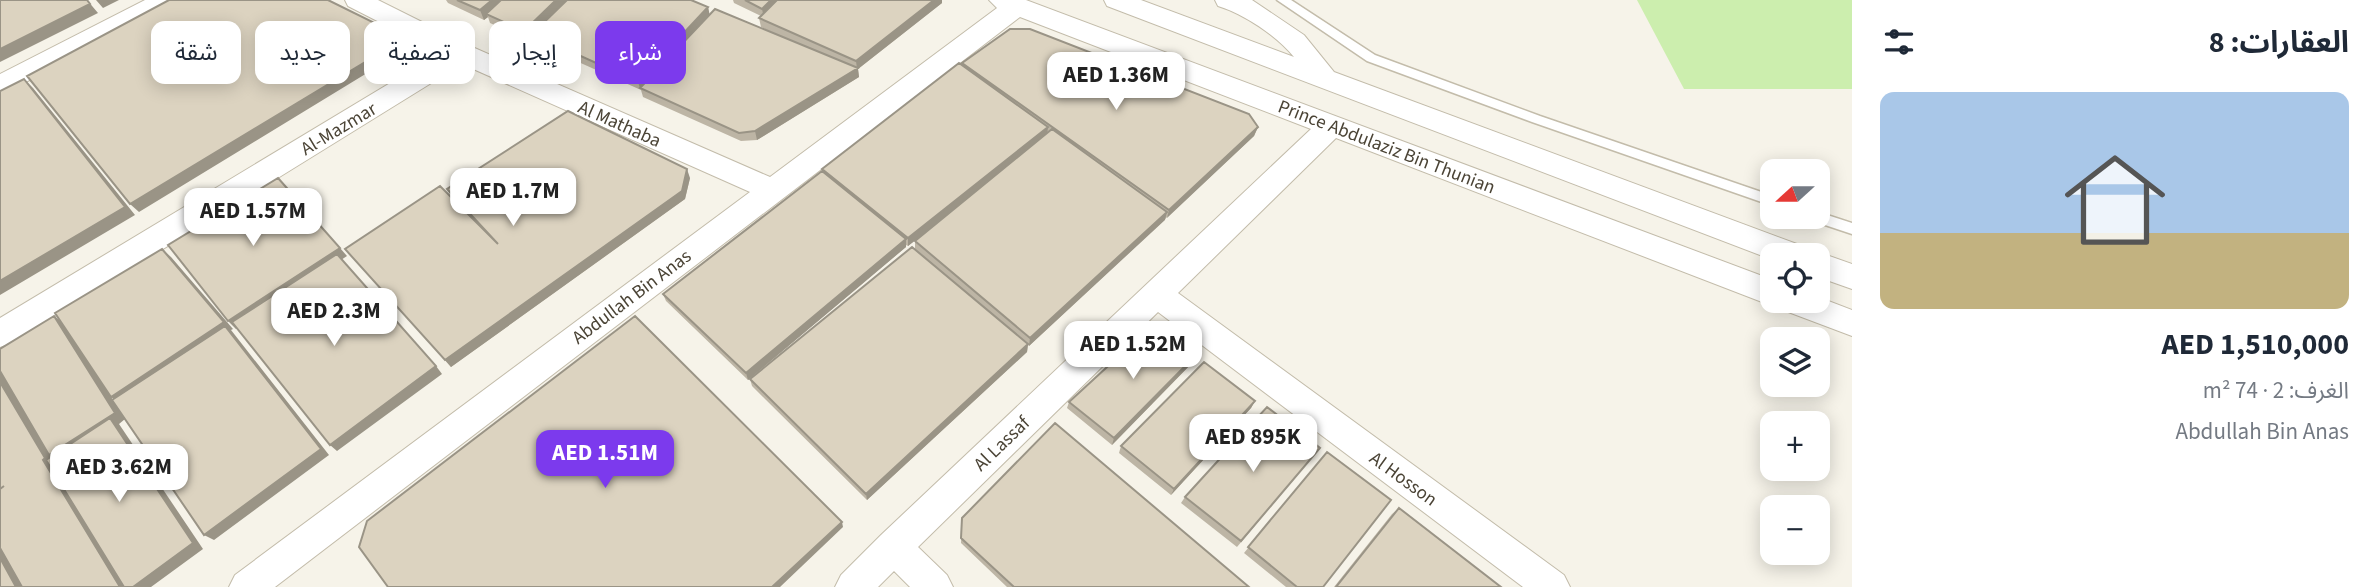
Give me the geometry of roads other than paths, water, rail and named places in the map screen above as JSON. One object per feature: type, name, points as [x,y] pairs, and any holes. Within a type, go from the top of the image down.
[{"type":"street","points":[[0,85],[166,0]]},
{"type":"street","name":"Al Mathaba","points":[[357,0],[398,21]]},
{"type":"street","points":[[1116,0],[1761,243]]},
{"type":"street","points":[[1227,0],[1240,4],[1295,41],[1324,78]]},
{"type":"street","name":"Prince Abdulaziz Bin Thunian","points":[[1009,3],[1760,288]]},
{"type":"street","name":"Abdullah Bin Anas","points":[[247,587],[284,576],[1009,3]]},
{"type":"street","name":"Al Mathaba","points":[[475,59],[771,189]]},
{"type":"street","name":"Al-Mazmar","points":[[0,334],[410,84]]},
{"type":"street","name":"Al Lassaf","points":[[853,587],[1332,125]]},
{"type":"street","points":[[1830,269],[1852,277]]},
{"type":"street","name":"Al Hosson","points":[[1156,294],[1552,587]]},
{"type":"street","points":[[1826,313],[1852,323]]},
{"type":"street","points":[[893,547],[936,587]]},
{"type":"lane","points":[[1283,0],[1371,58],[1536,119],[1760,197]]},
{"type":"lane","points":[[1830,221],[1852,229]]}]
